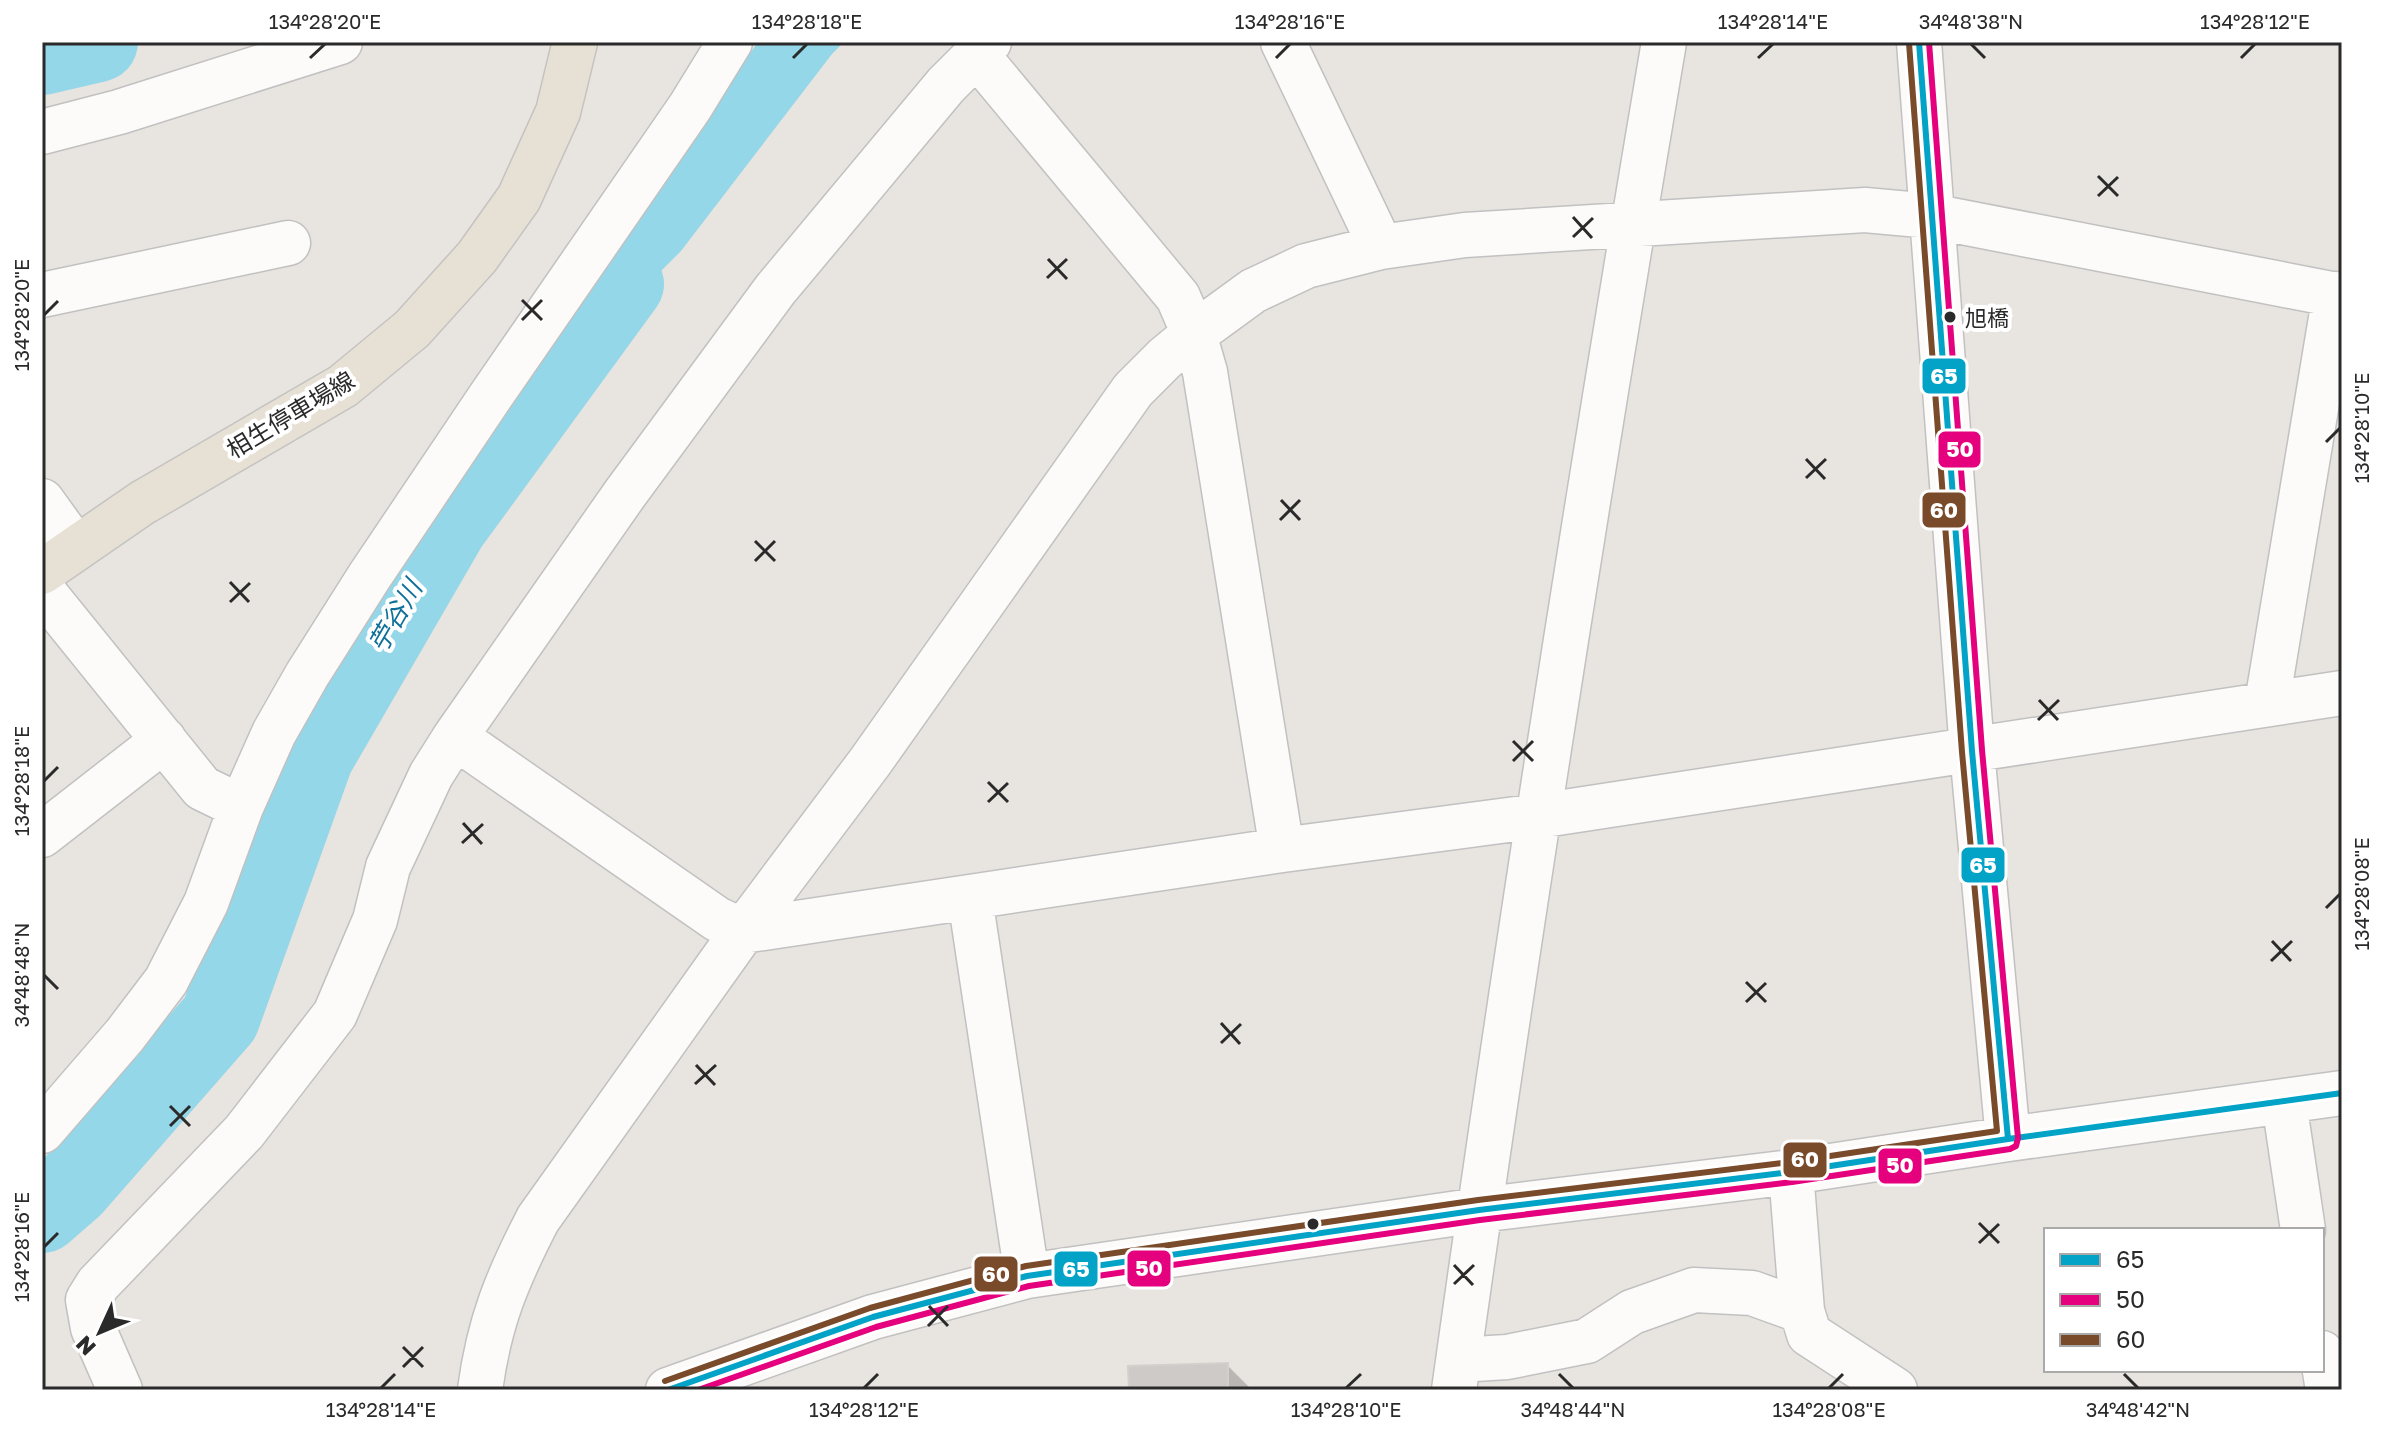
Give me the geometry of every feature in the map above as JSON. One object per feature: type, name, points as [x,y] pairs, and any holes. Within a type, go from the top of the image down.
[{"type":"main road","name":"相生停車場線","points":[[59,560],[142,503],[343,386],[412,329],[477,257],[519,198],[558,112],[575,42]]},
{"type":"street","points":[[42,132],[119,112],[340,42]]},
{"type":"street","points":[[42,1131],[125,1035],[166,981],[206,903],[241,807],[274,733],[307,675],[369,577],[690,107],[730,42]]},
{"type":"street","points":[[1283,42],[1381,247]]},
{"type":"street","points":[[1664,42],[1538,816],[1456,1375],[1507,1357],[1587,1341],[1632,1312],[1694,1290],[1752,1293],[1802,1311]]},
{"type":"street","points":[[1919,42],[1972,751],[2008,1139]]},
{"type":"street","points":[[120,1390],[93,1328],[88,1300],[98,1284],[244,1132],[335,1014],[375,920],[388,867],[431,775],[455,737],[624,495],[775,290],[946,85],[982,48],[1008,90],[1178,297],[1194,334],[1205,372],[1282,850]]},
{"type":"street","points":[[480,1390],[485,1352],[495,1314],[514,1266],[538,1219],[743,931],[870,762],[1133,390],[1194,334],[1253,291],[1306,266],[1381,247],[1465,235],[1865,210],[1931,216],[2338,295],[2267,703]]},
{"type":"street","points":[[42,295],[288,243]]},
{"type":"street","points":[[42,501],[59,560]]},
{"type":"street","points":[[42,590],[202,788],[241,807]]},
{"type":"street","points":[[455,737],[717,919],[743,931],[1282,850],[1538,816],[2342,693]]},
{"type":"street","points":[[42,835],[164,740]]},
{"type":"street","points":[[970,898],[1027,1276]]},
{"type":"street","points":[[668,1390],[873,1317],[1027,1276],[1479,1210],[1791,1172],[2342,1093]]},
{"type":"street","points":[[2284,1102],[2303,1228]]},
{"type":"street","points":[[1791,1172],[1802,1311],[1809,1334],[1895,1390]]},
{"type":"street","points":[[2324,1365],[2328,1390]]},
{"type":"water","points":[[758,42],[844,42],[681,251],[487,445],[577,297]]},
{"type":"building","points":[[1228,1363],[1228,1390],[1129,1390],[1128,1366]]},
{"type":"waterway","points":[[42,55],[98,42]]},
{"type":"waterway","name":"苧谷川","points":[[42,1213],[73,1186],[220,1018],[314,756],[448,525],[624,284]]},
{"type":"transit line","name":"65","points":[[1919,42],[1972,751],[2008,1139]]},
{"type":"transit line","name":"50","points":[[698,1390],[876,1327],[1029,1286],[1480,1220],[1792,1182],[2016,1146],[2018,1138],[1982,750],[1929,42]]},
{"type":"transit line","name":"60","points":[[665,1381],[870,1308],[1026,1266],[1478,1200],[1790,1162],[1997,1131],[1962,752],[1909,43]]},
{"type":"transit line","name":"65","points":[[668,1390],[873,1317],[1027,1276],[1479,1210],[1791,1172],[2342,1093]]},
{"type":"place","name":"旭橋","points":[[1950,317]]}]
